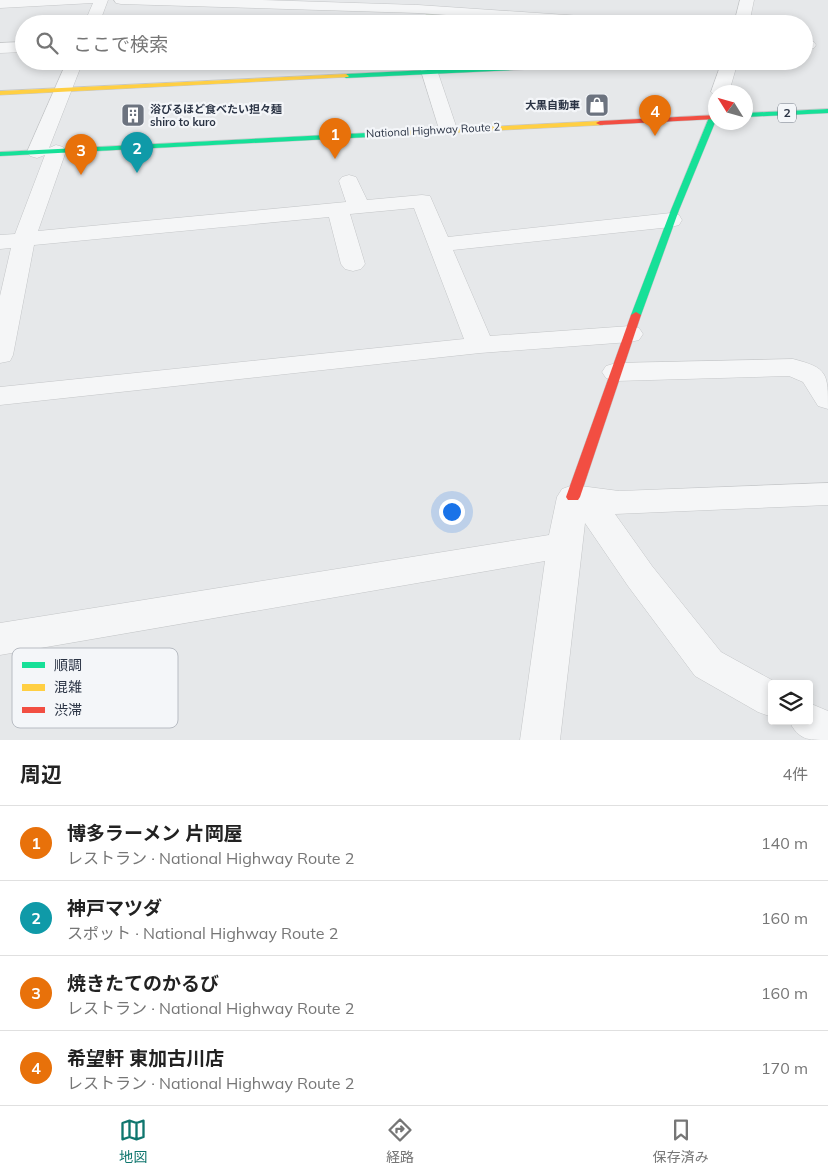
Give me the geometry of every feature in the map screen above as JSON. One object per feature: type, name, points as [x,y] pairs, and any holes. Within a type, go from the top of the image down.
[{"type":"main road","points":[[0,93],[367,70]]},
{"type":"main road","name":"2","points":[[753,115],[828,111]]},
{"type":"main road","name":"National Highway Route 2","points":[[0,154],[708,114]]},
{"type":"main road","points":[[573,497],[671,220],[708,130]]},
{"type":"street","points":[[0,4],[88,0]]},
{"type":"street","points":[[95,15],[101,0]]},
{"type":"street","points":[[121,0],[486,15]]},
{"type":"street","points":[[743,15],[747,0]]},
{"type":"street","points":[[0,48],[15,47]]},
{"type":"street","points":[[0,355],[24,240],[46,151],[62,90],[71,70]]},
{"type":"street","points":[[429,70],[448,129]]},
{"type":"street","points":[[722,85],[727,70]]},
{"type":"street","points":[[349,181],[348,208],[353,264]]},
{"type":"street","points":[[0,242],[422,201],[480,345]]},
{"type":"street","points":[[440,245],[671,220]]},
{"type":"street","points":[[0,396],[480,345],[630,334]]},
{"type":"street","points":[[616,372],[793,367],[813,376],[828,400]]},
{"type":"street","points":[[573,497],[618,503],[828,494]]},
{"type":"street","points":[[540,740],[564,545],[573,497]]},
{"type":"street","points":[[573,497],[600,518],[640,576],[708,664],[768,698]]},
{"type":"street","points":[[0,639],[564,545]]},
{"type":"street","points":[[813,723],[828,732]]},
{"type":"shaded area","points":[[426,13],[461,15],[426,15]]},
{"type":"traffic: fast","points":[[346,76],[472,70]]},
{"type":"traffic: fast","points":[[753,115],[828,111]]},
{"type":"traffic: fast","points":[[636,315],[675,210],[708,129]]},
{"type":"traffic: fast","points":[[0,154],[386,134]]},
{"type":"traffic: slow","points":[[0,93],[346,76]]},
{"type":"traffic: slow","points":[[386,134],[600,123]]},
{"type":"traffic: jam","points":[[600,123],[708,117]]},
{"type":"traffic: jam","points":[[573,497],[636,315]]},
{"type":"place","name":"大黒自動車","points":[[597,105]]},
{"type":"place","name":"浴びるほど食べたい担々麺 shiro to kuro","points":[[133,115]]},
{"type":"place","name":"希望軒 東加古川店","points":[[655,136]]},
{"type":"place","name":"博多ラーメン 片岡屋","points":[[335,159]]},
{"type":"place","name":"神戸マツダ","points":[[137,173]]},
{"type":"place","name":"焼きたてのかるび","points":[[81,175]]}]
